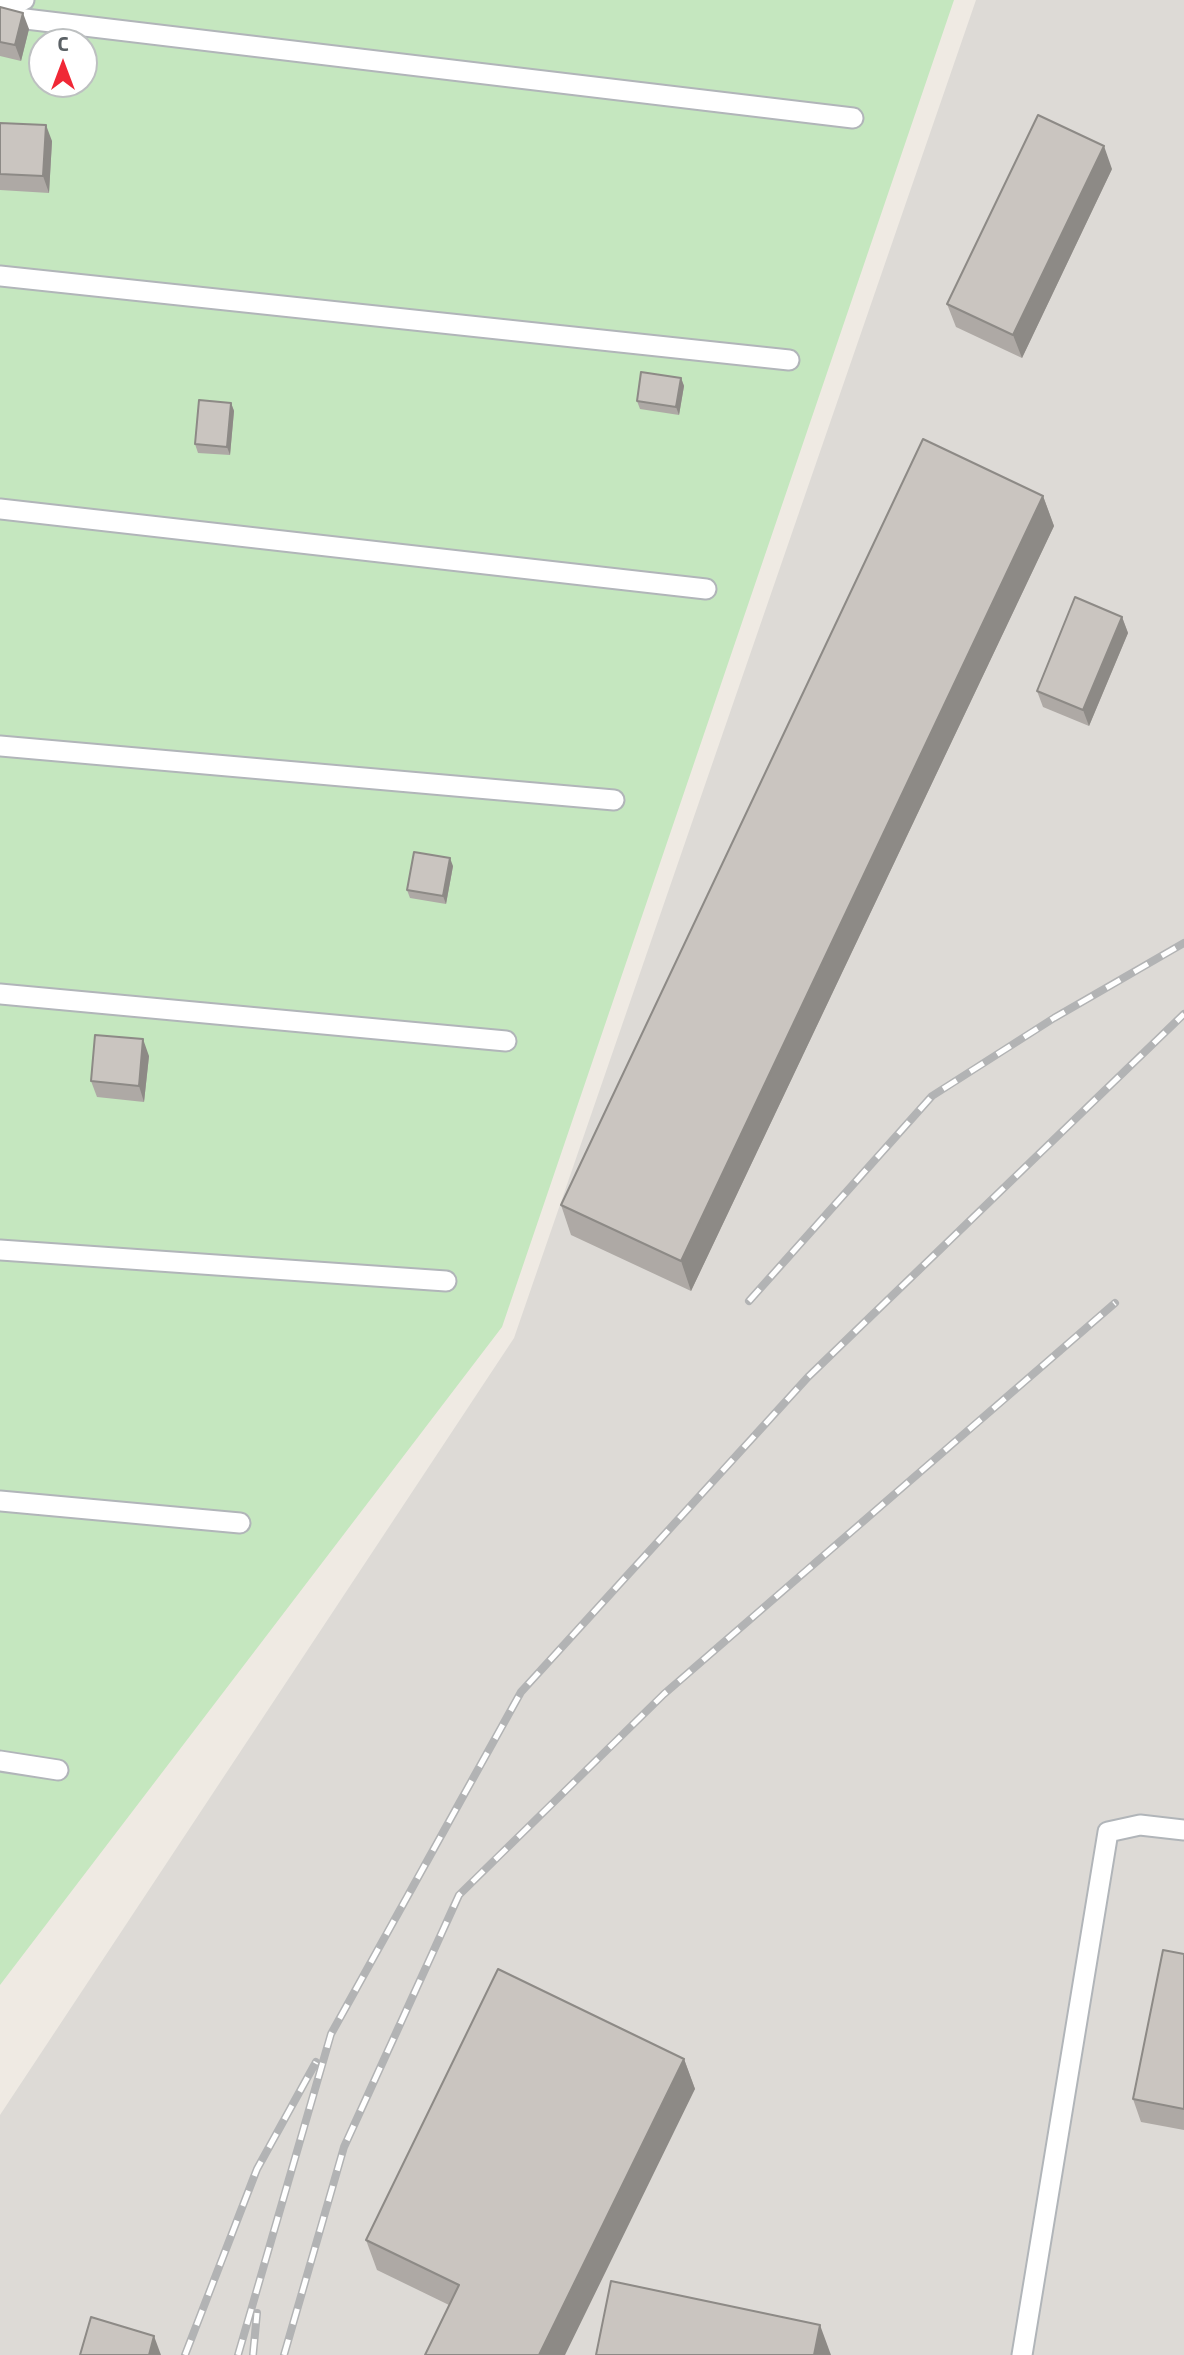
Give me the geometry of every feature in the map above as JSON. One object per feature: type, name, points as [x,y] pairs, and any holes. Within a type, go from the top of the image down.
[{"type":"lane","points":[[0,7],[24,0]]},
{"type":"lane","points":[[0,16],[853,118]]},
{"type":"lane","points":[[0,276],[789,360]]},
{"type":"lane","points":[[0,509],[706,589]]},
{"type":"lane","points":[[0,746],[614,800]]},
{"type":"lane","points":[[0,994],[506,1041]]},
{"type":"lane","points":[[0,1250],[446,1281]]},
{"type":"lane","points":[[0,1501],[240,1523]]},
{"type":"lane","points":[[0,1761],[58,1770]]},
{"type":"lane","points":[[1022,2355],[1108,1832],[1140,1825],[1184,1830]]},
{"type":"shaded area","points":[[976,0],[1184,0],[1184,2355],[0,2355],[0,2115],[514,1338]]},
{"type":"green space","points":[[0,0],[954,0],[502,1327],[0,1985]]},
{"type":"building","points":[[0,7],[23,13],[15,45],[0,42]]},
{"type":"building","points":[[1038,115],[1104,146],[1013,335],[947,304]]},
{"type":"building","points":[[0,123],[46,125],[43,176],[0,174]]},
{"type":"building","points":[[641,372],[681,378],[676,407],[637,401]]},
{"type":"building","points":[[199,400],[231,403],[227,447],[195,444]]},
{"type":"building","points":[[923,439],[1043,496],[681,1261],[561,1205]]},
{"type":"building","points":[[1075,597],[1122,617],[1083,710],[1037,691]]},
{"type":"building","points":[[414,852],[450,858],[443,896],[407,890]]},
{"type":"building","points":[[95,1035],[143,1039],[139,1086],[91,1081]]},
{"type":"building","points":[[1163,1950],[1184,1954],[1184,2109],[1133,2099]]},
{"type":"building","points":[[498,1969],[684,2059],[539,2355],[425,2355],[459,2285],[366,2240]]},
{"type":"building","points":[[611,2281],[820,2325],[814,2355],[596,2355]]},
{"type":"building","points":[[91,2317],[154,2336],[149,2355],[80,2355]]},
{"type":"railway","points":[[749,1301],[932,1096],[1054,1018],[1184,943]]},
{"type":"railway","points":[[238,2355],[331,2034],[521,1692],[808,1377],[1184,1014]]},
{"type":"railway","points":[[284,2355],[344,2147],[459,1895],[664,1694],[1115,1303]]},
{"type":"railway","points":[[185,2355],[257,2169],[316,2062]]},
{"type":"railway","points":[[253,2355],[257,2313]]}]
